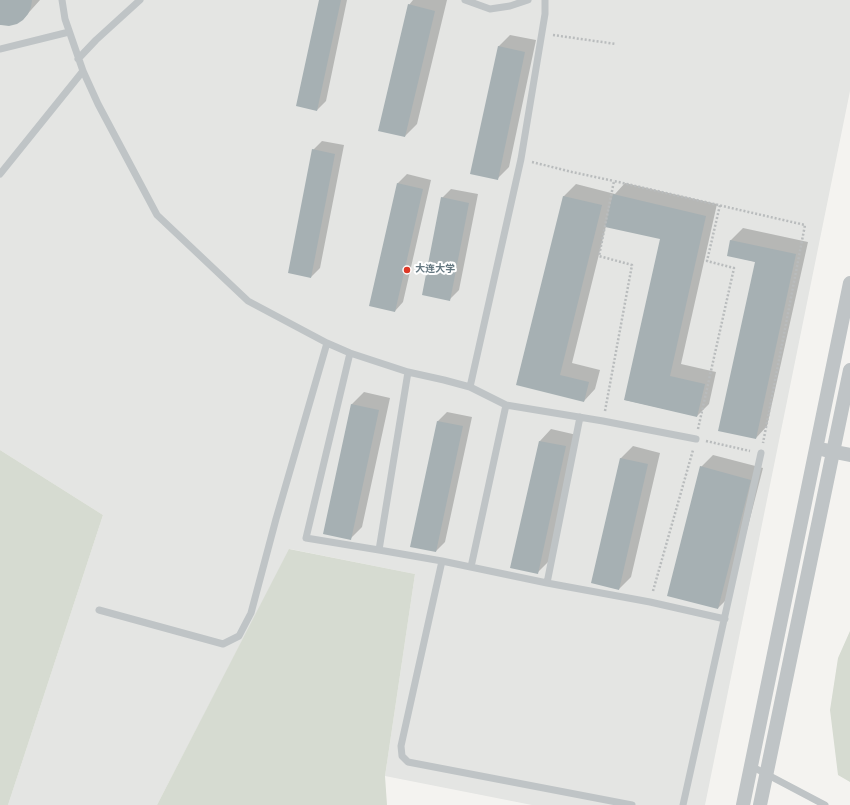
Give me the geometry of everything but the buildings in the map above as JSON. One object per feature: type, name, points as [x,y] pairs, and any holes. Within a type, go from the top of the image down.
[{"type":"street","points":[[743,805],[850,283]]},
{"type":"street","points":[[760,805],[850,370]]},
{"type":"street","points":[[816,449],[850,455]]},
{"type":"lane","points":[[62,0],[65,19],[83,71],[98,104],[157,215],[248,301],[327,343],[350,353],[408,372],[470,387],[506,405],[580,417],[696,439]]},
{"type":"lane","points":[[78,59],[96,40],[140,0]]},
{"type":"lane","points":[[465,0],[490,9],[510,6],[528,0]]},
{"type":"lane","points":[[470,387],[521,159],[542,34],[545,14],[545,0]]},
{"type":"lane","points":[[0,49],[69,32]]},
{"type":"lane","points":[[0,174],[83,71]]},
{"type":"lane","points":[[99,610],[223,644],[239,636],[251,613],[276,519],[327,343]]},
{"type":"lane","points":[[350,353],[306,538],[471,566],[547,583],[650,602],[725,618]]},
{"type":"lane","points":[[379,550],[408,372]]},
{"type":"lane","points":[[471,566],[506,405]]},
{"type":"lane","points":[[547,583],[580,417]]},
{"type":"lane","points":[[683,805],[761,453]]},
{"type":"lane","points":[[442,561],[401,746],[402,756],[408,762],[632,805]]},
{"type":"lane","points":[[751,766],[825,805]]},
{"type":"path","points":[[542,34],[616,44]]},
{"type":"path","points":[[521,159],[806,225],[761,453],[696,439]]},
{"type":"path","points":[[603,422],[632,265],[598,256],[614,181]]},
{"type":"path","points":[[650,602],[696,439],[734,268],[707,261],[720,205]]},
{"type":"shaded area","name":"大连大学","points":[[0,0],[850,0],[850,91],[705,805],[532,805],[385,776],[415,574],[290,549],[157,805],[8,805],[103,515],[0,450]]},
{"type":"shaded area","points":[[0,450],[103,515],[8,805],[0,805]]},
{"type":"shaded area","points":[[289,549],[415,574],[385,776],[387,805],[157,805]]},
{"type":"shaded area","points":[[850,631],[850,782],[838,775],[830,710],[838,658]]},
{"type":"place","name":"大连大学","points":[[407,270]]}]
